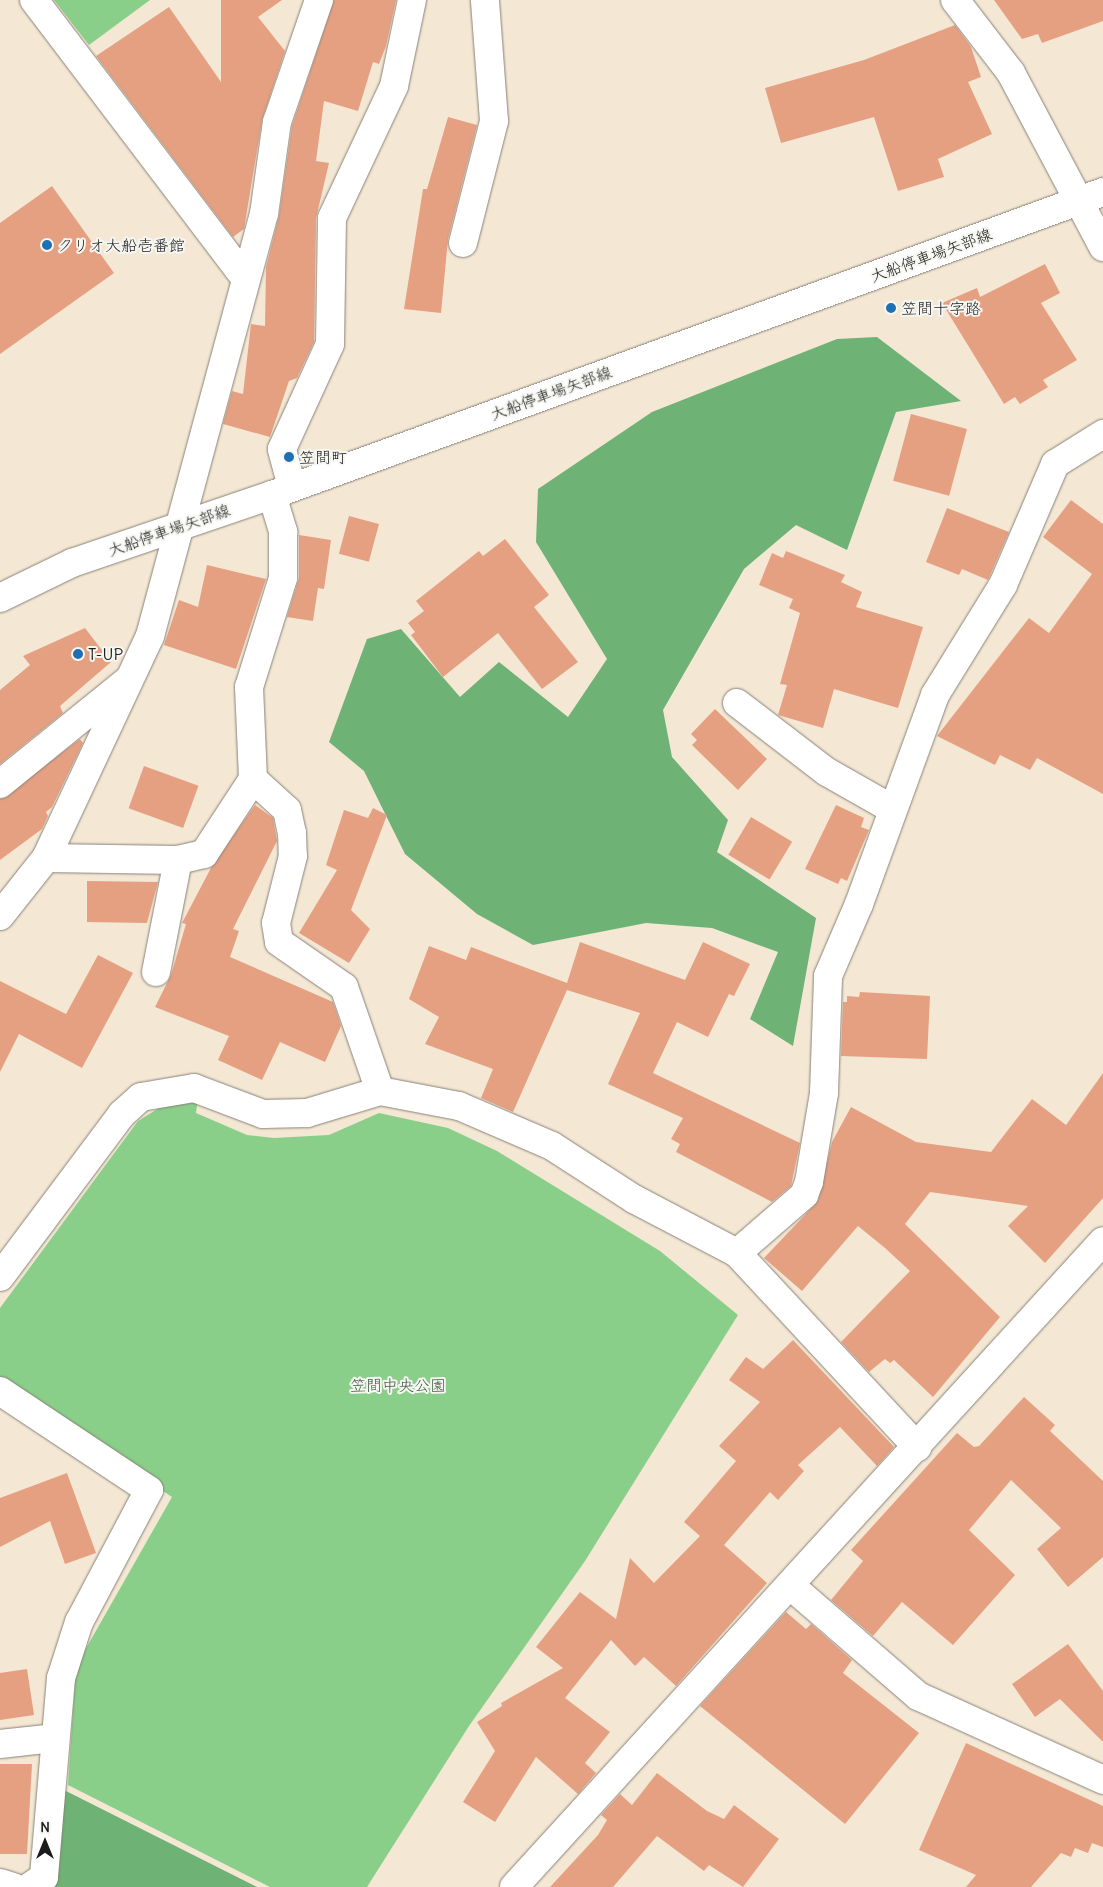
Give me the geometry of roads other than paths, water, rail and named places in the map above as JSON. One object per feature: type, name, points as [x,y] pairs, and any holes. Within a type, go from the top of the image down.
[{"type":"street","points":[[34,0],[244,277]]},
{"type":"street","points":[[0,916],[46,858],[150,636],[244,277],[264,214],[277,122],[319,0]]},
{"type":"street","points":[[46,858],[178,860],[204,854],[253,779],[249,687],[283,578],[282,449],[330,344],[332,218],[394,86],[412,0]]},
{"type":"street","points":[[462,243],[494,121],[485,0]]},
{"type":"street","points":[[955,0],[1011,73],[1076,202],[1103,247]]},
{"type":"street","name":"大船停車場矢部線","points":[[0,598],[72,563],[282,491],[1103,192]]},
{"type":"street","points":[[737,1253],[804,1195],[809,1182],[824,1092],[828,976],[859,904],[935,695],[1003,585],[1055,464],[1103,434]]},
{"type":"street","points":[[0,784],[130,678]]},
{"type":"street","points":[[737,703],[827,772],[892,809]]},
{"type":"street","points":[[253,779],[287,810],[292,833],[293,856],[276,923],[279,942],[344,987],[380,1091]]},
{"type":"street","points":[[156,972],[178,860]]},
{"type":"street","points":[[0,1277],[122,1114],[141,1097],[194,1088],[264,1114],[307,1113],[380,1091],[459,1106],[552,1146],[634,1199],[737,1253],[917,1447]]},
{"type":"street","points":[[514,1887],[791,1586],[1103,1242]]},
{"type":"street","points":[[0,1391],[149,1490],[78,1622],[61,1678],[54,1738],[44,1877],[29,1887]]},
{"type":"street","points":[[791,1586],[918,1696],[1103,1780]]},
{"type":"street","points":[[0,1744],[54,1738]]},
{"type":"street","points":[[0,1883],[13,1887]]},
{"type":"place","name":"クリオ大船壱番館","points":[[47,245]]},
{"type":"place","name":"笠間十字路","points":[[891,308]]},
{"type":"place","name":"笠間町","points":[[289,457]]},
{"type":"place","name":"T-UP","points":[[78,654]]},
{"type":"park label","name":"笠間中央公園","points":[[398,1385]]}]
